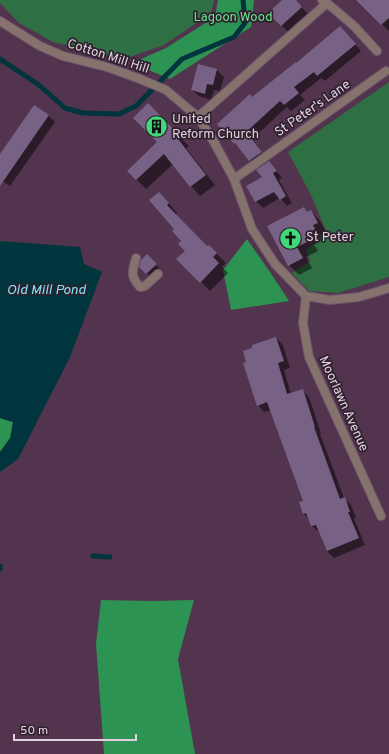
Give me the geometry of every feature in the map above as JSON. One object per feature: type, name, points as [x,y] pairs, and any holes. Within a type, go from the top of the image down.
[{"type":"street","points":[[198,117],[324,2],[354,26],[377,51]]},
{"type":"street","name":"Cotton Mill Hill","points":[[0,21],[40,46],[63,56],[107,67],[166,90],[198,117],[214,142],[234,179],[252,229],[275,264],[306,296]]},
{"type":"street","name":"St Peter's Lane","points":[[234,179],[386,71]]},
{"type":"street","points":[[136,258],[132,273],[134,280],[140,288],[145,286],[158,274]]},
{"type":"street","points":[[306,296],[330,300],[359,297],[389,288]]},
{"type":"street","name":"Moorlawn Avenue","points":[[306,296],[303,323],[308,357],[381,516]]},
{"type":"green space","points":[[0,0],[214,0],[211,13],[164,45],[124,59],[53,42],[19,23],[0,3]]},
{"type":"green space","name":"Lagoon Wood","points":[[218,0],[254,0],[251,27],[170,79],[132,63],[166,48],[215,17]]},
{"type":"green space","points":[[389,82],[389,277],[338,293],[309,291],[292,273],[310,261],[306,250],[315,243],[313,238],[326,231],[311,195],[288,152]]},
{"type":"green space","points":[[247,239],[289,301],[231,310],[223,270]]},
{"type":"green space","points":[[0,418],[13,422],[11,438],[0,452]]},
{"type":"green space","points":[[101,600],[194,600],[178,659],[195,754],[104,754],[96,644]]},
{"type":"water","name":"Old Mill Pond","points":[[0,241],[80,247],[84,264],[102,272],[70,357],[18,459],[0,472],[0,452],[10,438],[13,422],[0,418]]},
{"type":"building","points":[[282,0],[296,0],[302,7],[281,26],[268,13]]},
{"type":"building","points":[[356,0],[389,0],[389,18],[381,25]]},
{"type":"building","points":[[340,26],[356,44],[317,76],[314,72],[294,87],[299,93],[284,105],[280,101],[246,132],[262,152],[249,161],[217,124],[250,94],[252,97]]},
{"type":"building","points":[[198,64],[217,69],[213,85],[207,84],[205,94],[191,90]]},
{"type":"building","points":[[148,103],[180,136],[178,139],[206,175],[190,187],[164,154],[136,180],[127,171],[157,142],[133,118]]},
{"type":"building","points":[[34,105],[49,115],[0,186],[0,154]]},
{"type":"building","points":[[269,161],[277,171],[273,173],[286,196],[280,200],[274,192],[255,202],[246,186],[262,177],[256,170]]},
{"type":"building","points":[[159,192],[169,203],[167,205],[207,246],[209,245],[217,253],[213,257],[219,263],[200,283],[176,259],[185,251],[178,244],[181,241],[172,231],[174,229],[149,200]]},
{"type":"building","name":"St Peter","points":[[304,207],[307,212],[311,210],[318,223],[313,225],[315,229],[305,235],[309,241],[297,247],[303,258],[288,266],[267,226]]},
{"type":"building","points":[[147,254],[157,264],[146,274],[139,267],[141,260]]},
{"type":"building","points":[[276,337],[284,361],[278,363],[287,394],[303,389],[314,427],[340,499],[345,497],[350,512],[348,512],[359,538],[327,551],[316,525],[311,526],[306,513],[303,514],[299,502],[303,501],[267,402],[257,406],[243,363],[246,362],[243,351],[252,348],[252,345]]},
{"type":"waterway","points":[[0,59],[39,85],[65,108],[83,113],[119,114],[136,106],[182,59],[234,37],[245,23],[243,0]]},
{"type":"waterway","points":[[93,556],[110,557]]},
{"type":"place","name":"United Reform Church","points":[[157,127]]},
{"type":"place","name":"St Peter","points":[[290,238]]}]
